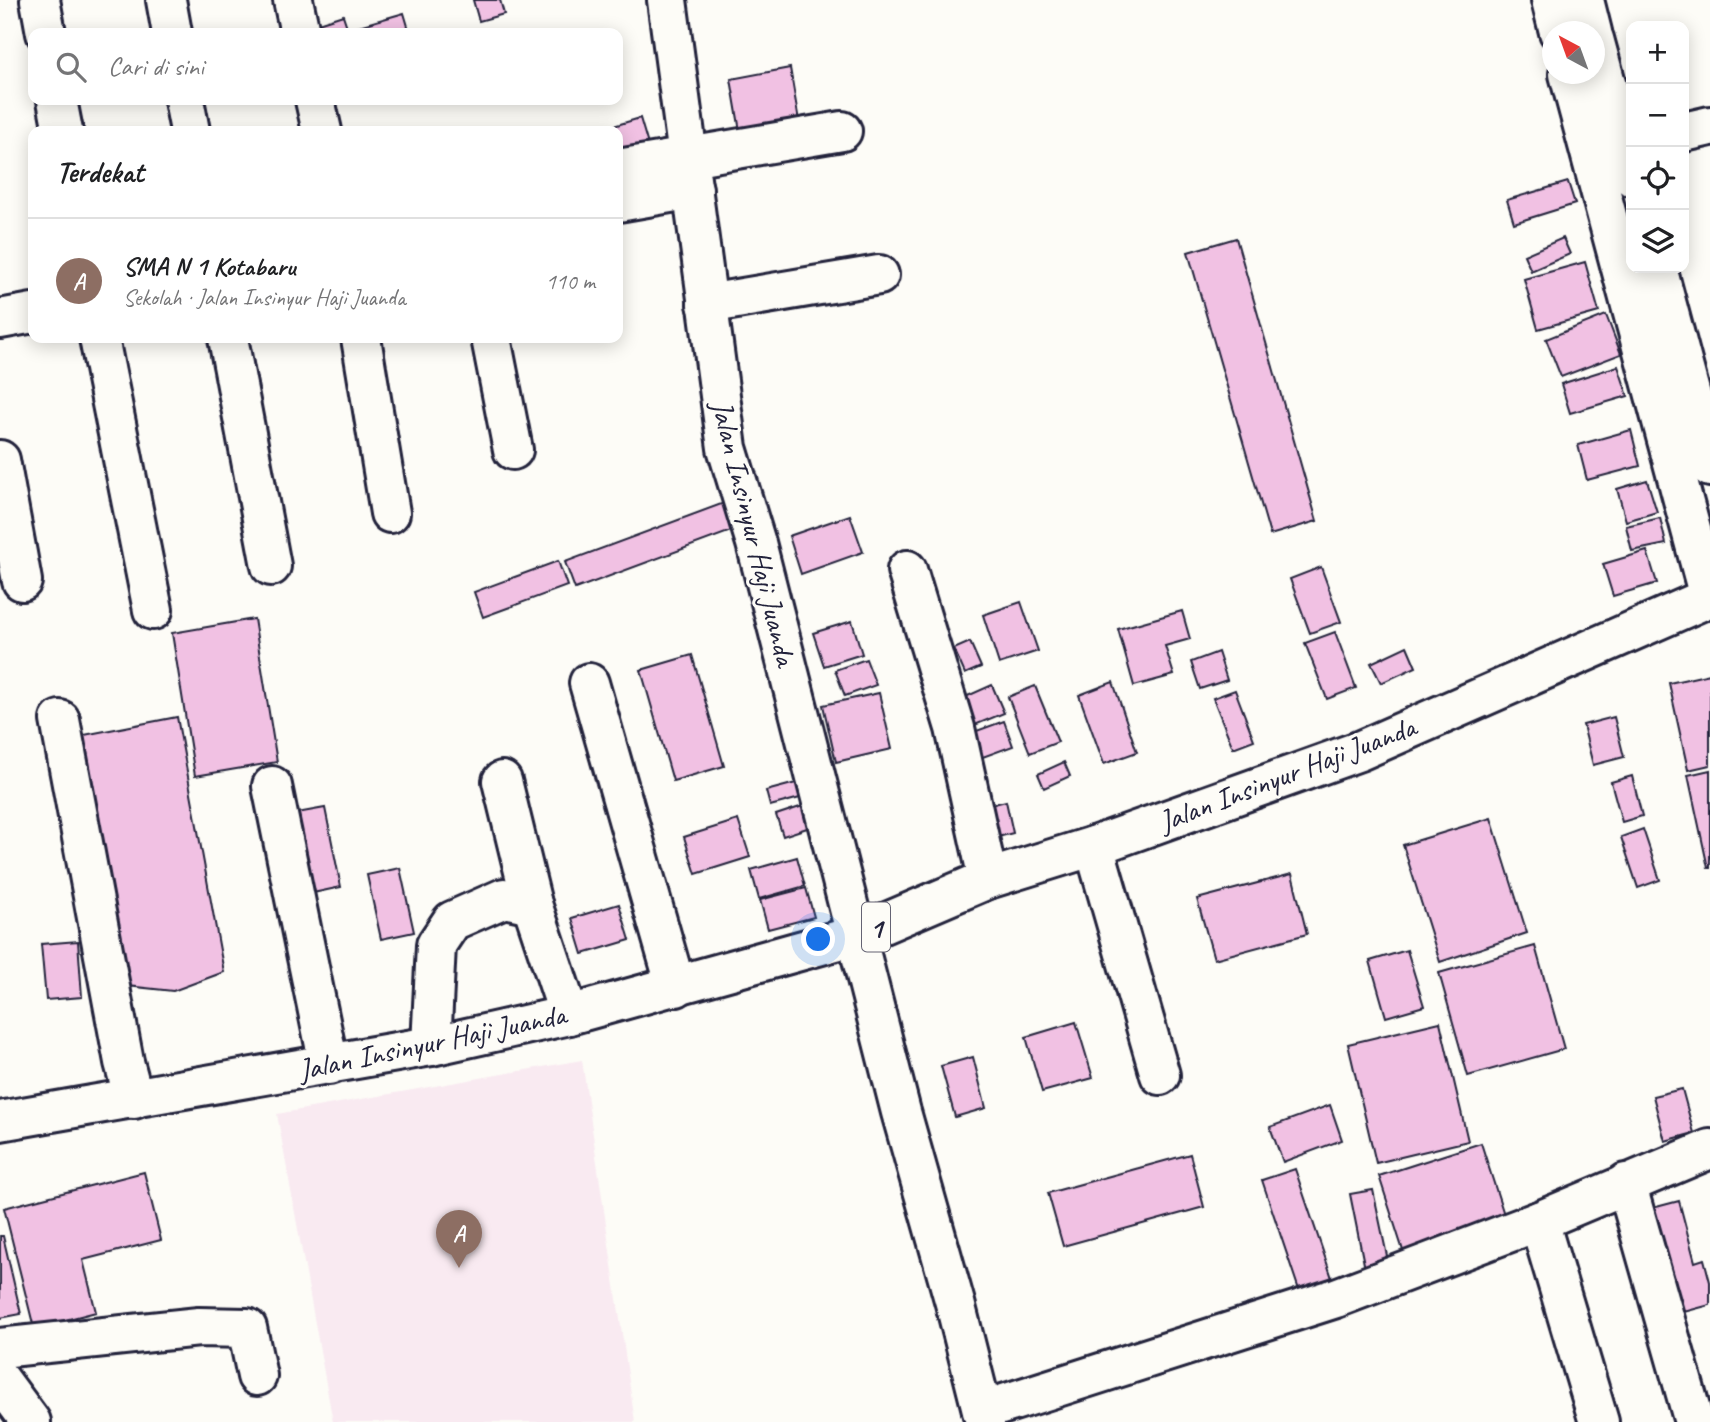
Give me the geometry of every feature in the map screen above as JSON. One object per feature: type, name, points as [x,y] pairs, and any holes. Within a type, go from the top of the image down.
[{"type":"main road","points":[[40,0],[45,28]]},
{"type":"main road","points":[[166,0],[171,28]]},
{"type":"main road","points":[[293,0],[299,28]]},
{"type":"main road","name":"Jalan Insinyur Haji Juanda","points":[[667,0],[727,448],[759,556],[857,935]]},
{"type":"main road","points":[[1551,0],[1556,21]]},
{"type":"main road","points":[[1584,0],[1589,21]]},
{"type":"main road","points":[[1575,84],[1619,156]]},
{"type":"main road","points":[[1604,84],[1709,597]]},
{"type":"main road","points":[[58,105],[62,126]]},
{"type":"main road","points":[[185,105],[189,126]]},
{"type":"main road","points":[[316,105],[320,126]]},
{"type":"main road","points":[[1689,131],[1710,126]]},
{"type":"main road","points":[[623,200],[691,172],[842,131]]},
{"type":"main road","points":[[623,169],[691,172]]},
{"type":"main road","points":[[1658,273],[1710,467]]},
{"type":"main road","points":[[707,304],[878,275]]},
{"type":"main road","points":[[0,319],[28,314]]},
{"type":"main road","points":[[100,343],[153,610]]},
{"type":"main road","points":[[229,343],[271,566]]},
{"type":"main road","points":[[362,343],[390,513]]},
{"type":"main road","points":[[492,343],[513,450]]},
{"type":"main road","points":[[0,460],[22,581]]},
{"type":"main road","points":[[907,570],[955,728],[988,879]]},
{"type":"main road","name":"Jalan Insinyur Haji Juanda","points":[[0,1121],[431,1046],[569,1015],[857,935],[988,879],[1094,846],[1359,751],[1709,597]]},
{"type":"main road","points":[[589,683],[676,986]]},
{"type":"main road","points":[[60,720],[124,1062],[134,1099]]},
{"type":"main road","points":[[502,781],[532,904],[569,1015]]},
{"type":"main road","points":[[272,786],[329,1065]]},
{"type":"main road","points":[[1094,846],[1160,1075]]},
{"type":"main road","points":[[431,1046],[436,945],[452,921],[504,898],[532,904]]},
{"type":"main road","points":[[857,935],[983,1416],[1336,1298],[1539,1221],[1710,1149]]},
{"type":"main road","points":[[1626,1183],[1694,1422]]},
{"type":"main road","points":[[1539,1221],[1599,1422]]},
{"type":"main road","points":[[0,1348],[199,1327],[239,1326],[247,1328],[252,1336],[257,1376]]},
{"type":"main road","points":[[0,1380],[31,1422]]},
{"type":"shaded area","points":[[582,1060],[635,1422],[333,1422],[277,1114]]},
{"type":"building","points":[[473,0],[500,0],[504,14],[479,21]]},
{"type":"building","points":[[404,13],[408,28],[360,28]]},
{"type":"building","points":[[343,15],[347,28],[316,28],[315,24]]},
{"type":"building","points":[[790,68],[800,127],[741,137],[731,79]]},
{"type":"building","points":[[640,118],[651,155],[623,163],[623,126],[614,126]]},
{"type":"building","points":[[1568,182],[1575,204],[1514,223],[1507,200]]},
{"type":"building","points":[[1236,238],[1317,521],[1270,535],[1188,252]]},
{"type":"building","points":[[1563,238],[1570,254],[1531,271],[1524,255]]},
{"type":"building","points":[[1585,262],[1599,312],[1538,329],[1524,279]]},
{"type":"building","points":[[1606,315],[1621,354],[1561,377],[1546,339]]},
{"type":"building","points":[[1618,366],[1628,396],[1570,413],[1561,384]]},
{"type":"building","points":[[1631,430],[1640,466],[1587,480],[1578,445]]},
{"type":"building","points":[[1647,480],[1657,512],[1626,521],[1617,489]]},
{"type":"building","points":[[724,503],[734,530],[575,589],[565,562]]},
{"type":"building","points":[[850,515],[863,552],[801,574],[789,536]]},
{"type":"building","points":[[1660,518],[1666,544],[1632,551],[1626,526]]},
{"type":"building","points":[[1647,551],[1657,583],[1613,596],[1603,564]]},
{"type":"building","points":[[558,561],[567,586],[483,617],[474,592]]},
{"type":"building","points":[[1321,567],[1341,622],[1310,633],[1290,579]]},
{"type":"building","points":[[1021,602],[1038,651],[999,664],[983,615]]},
{"type":"building","points":[[1182,611],[1190,639],[1165,646],[1174,675],[1134,686],[1118,629]]},
{"type":"building","points":[[254,619],[277,762],[195,776],[172,633]]},
{"type":"building","points":[[852,621],[862,654],[824,666],[813,633]]},
{"type":"building","points":[[1335,632],[1356,688],[1327,699],[1305,643]]},
{"type":"building","points":[[970,642],[981,667],[965,674],[954,649]]},
{"type":"building","points":[[1407,646],[1416,667],[1381,683],[1371,663]]},
{"type":"building","points":[[1218,652],[1227,680],[1200,689],[1191,662]]},
{"type":"building","points":[[692,655],[724,766],[673,781],[641,670]]},
{"type":"building","points":[[866,659],[876,685],[845,696],[835,670]]},
{"type":"building","points":[[1710,674],[1710,765],[1688,770],[1669,683]]},
{"type":"building","points":[[1113,682],[1137,752],[1104,764],[1079,695]]},
{"type":"building","points":[[992,685],[1004,713],[975,725],[963,698]]},
{"type":"building","points":[[1035,686],[1058,742],[1030,753],[1008,697]]},
{"type":"building","points":[[1235,690],[1254,740],[1233,748],[1213,698]]},
{"type":"building","points":[[879,693],[892,749],[836,762],[823,705]]},
{"type":"building","points":[[177,717],[224,972],[173,991],[127,986],[79,736]]},
{"type":"building","points":[[1614,717],[1624,757],[1593,765],[1583,725]]},
{"type":"building","points":[[1004,721],[1013,746],[980,758],[971,733]]},
{"type":"building","points":[[1064,762],[1070,776],[1044,788],[1038,774]]},
{"type":"building","points":[[1710,770],[1710,868],[1708,868],[1688,775]]},
{"type":"building","points":[[1632,776],[1642,816],[1622,822],[1611,782]]},
{"type":"building","points":[[811,779],[815,794],[770,806],[766,791]]},
{"type":"building","points":[[1006,801],[1013,833],[998,837],[990,805]]},
{"type":"building","points":[[815,802],[822,823],[783,836],[776,815]]},
{"type":"building","points":[[325,808],[341,887],[313,893],[297,813]]},
{"type":"building","points":[[1491,818],[1527,933],[1440,962],[1403,845]]},
{"type":"building","points":[[738,820],[750,857],[696,874],[684,837]]},
{"type":"building","points":[[1643,829],[1660,880],[1638,888],[1621,837]]},
{"type":"building","points":[[797,857],[805,886],[759,899],[751,870]]},
{"type":"building","points":[[400,868],[414,932],[381,939],[367,875]]},
{"type":"building","points":[[1292,874],[1307,934],[1214,959],[1197,899]]},
{"type":"building","points":[[806,888],[814,917],[768,929],[760,900]]},
{"type":"building","points":[[619,904],[630,940],[583,954],[572,918]]},
{"type":"building","points":[[78,941],[82,997],[46,1000],[41,944]]},
{"type":"building","points":[[1535,946],[1564,1049],[1468,1076],[1439,973]]},
{"type":"building","points":[[1407,950],[1424,1006],[1386,1017],[1370,961]]},
{"type":"building","points":[[1076,1022],[1093,1078],[1042,1092],[1026,1037]]},
{"type":"building","points":[[1440,1022],[1468,1141],[1376,1163],[1348,1044]]},
{"type":"building","points":[[973,1057],[986,1108],[955,1117],[941,1066]]},
{"type":"building","points":[[1682,1089],[1694,1133],[1665,1141],[1653,1096]]},
{"type":"building","points":[[1330,1105],[1342,1140],[1283,1162],[1270,1127]]},
{"type":"building","points":[[1481,1143],[1508,1227],[1406,1260],[1379,1176]]},
{"type":"building","points":[[1190,1154],[1204,1207],[1063,1246],[1048,1193]]},
{"type":"building","points":[[1295,1169],[1332,1278],[1299,1290],[1262,1180]]},
{"type":"building","points":[[144,1172],[161,1240],[83,1260],[96,1312],[34,1328],[4,1208]]},
{"type":"building","points":[[1373,1190],[1390,1270],[1366,1274],[1350,1194]]},
{"type":"building","points":[[1679,1201],[1695,1262],[1704,1259],[1710,1282],[1710,1305],[1669,1316],[1641,1211]]},
{"type":"building","points":[[0,1236],[3,1236],[21,1314],[0,1318]]},
{"type":"place","name":"SMA N 1 Kotabaru","points":[[459,1268]]}]
